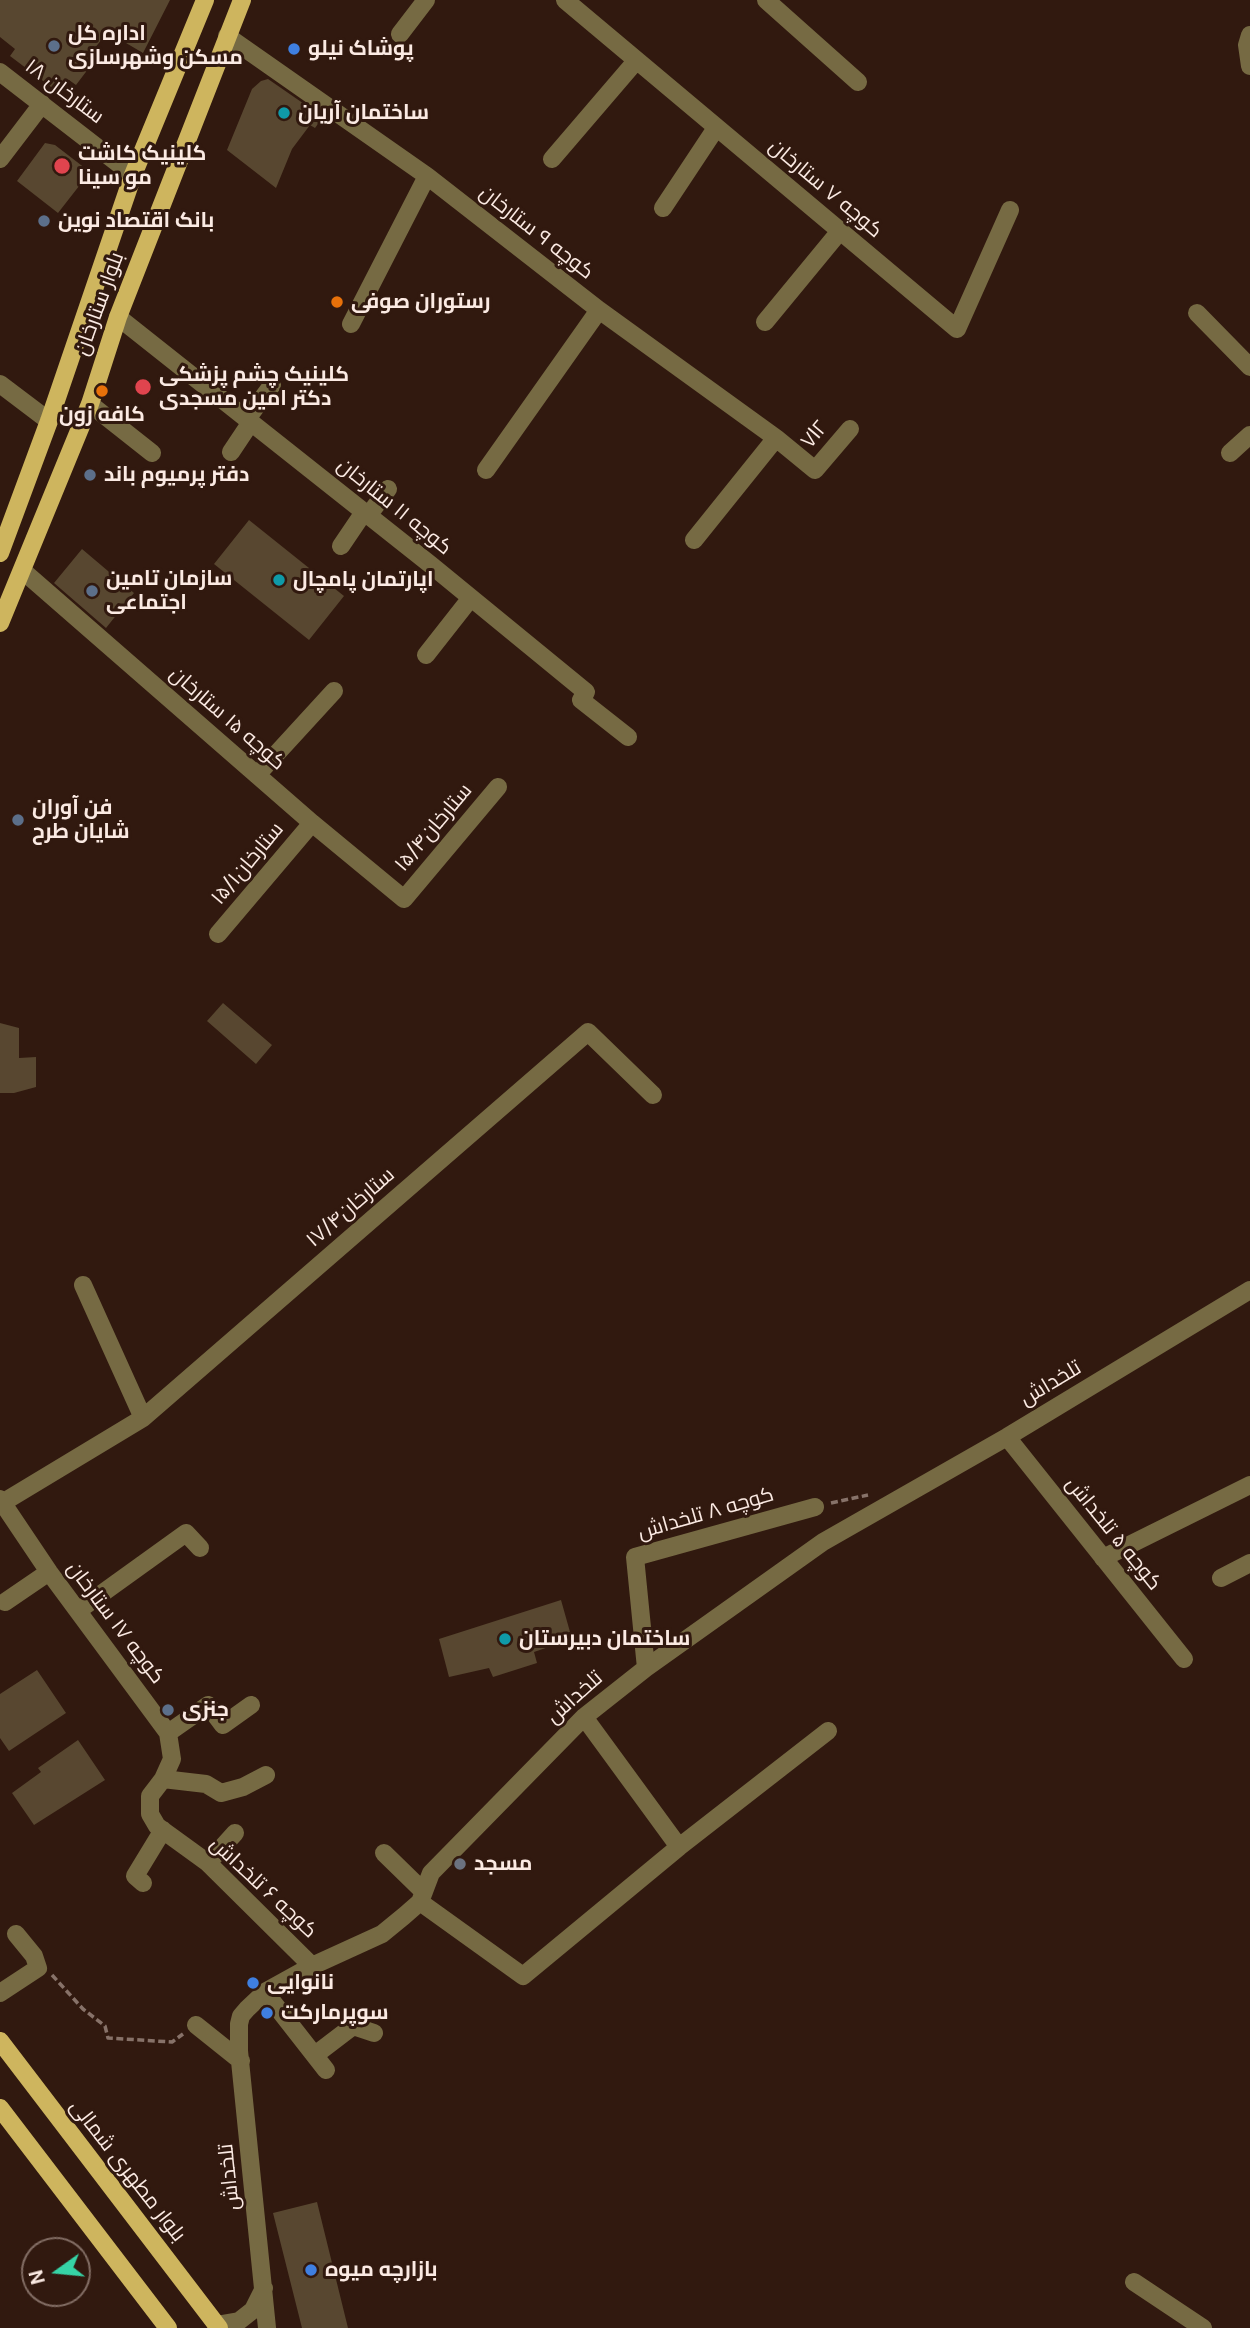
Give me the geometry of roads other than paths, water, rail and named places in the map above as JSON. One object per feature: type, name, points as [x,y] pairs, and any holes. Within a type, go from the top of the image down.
[{"type":"main road","name":"بلوار ستارخان","points":[[1,551],[49,421],[133,174],[205,0]]},
{"type":"main road","name":"بلوار ستارخان","points":[[0,623],[89,404],[118,317],[242,0]]},
{"type":"main road","name":"بلوار مطهرى شمالى","points":[[0,2041],[217,2326]]},
{"type":"main road","points":[[0,2108],[168,2328]]},
{"type":"street","points":[[400,34],[426,0]]},
{"type":"street","name":"کوچه ۷ ستارخان","points":[[565,0],[957,329],[1010,210]]},
{"type":"street","points":[[766,0],[858,82]]},
{"type":"street","points":[[1250,35],[1247,45],[1250,66]]},
{"type":"street","name":"کوچه ۹ ستارخان","points":[[227,36],[427,176],[599,310],[776,438],[814,470]]},
{"type":"street","points":[[552,159],[636,61]]},
{"type":"street","name":"۱۸ ستارخان","points":[[0,72],[133,174]]},
{"type":"street","points":[[0,159],[42,104]]},
{"type":"street","points":[[663,208],[716,128]]},
{"type":"street","points":[[351,324],[427,176]]},
{"type":"street","points":[[765,322],[840,231]]},
{"type":"street","points":[[486,470],[599,310]]},
{"type":"street","points":[[1197,313],[1250,367]]},
{"type":"street","name":"کوچه ۱۱ ستارخان","points":[[118,317],[586,692],[581,700],[628,737]]},
{"type":"street","points":[[0,384],[49,421]]},
{"type":"street","points":[[231,452],[272,386]]},
{"type":"street","points":[[89,404],[152,453]]},
{"type":"street","name":"۷l۲","points":[[814,470],[850,429]]},
{"type":"street","points":[[1230,453],[1250,435]]},
{"type":"street","points":[[694,540],[776,438]]},
{"type":"street","points":[[341,546],[388,489]]},
{"type":"street","name":"کوچه ۱۵ ستارخان","points":[[23,570],[257,775],[404,899]]},
{"type":"street","points":[[426,655],[470,599]]},
{"type":"street","points":[[257,775],[334,691]]},
{"type":"street","name":"ستارخان۱۵/۴","points":[[404,899],[498,787]]},
{"type":"street","name":"ستارخان۱۵/۱","points":[[218,934],[312,822]]},
{"type":"street","name":"ستارخان۱۷/۴","points":[[1,1501],[143,1418],[588,1032],[653,1095]]},
{"type":"street","points":[[83,1285],[143,1418]]},
{"type":"street","name":"تلخداش","points":[[267,2328],[238,2034],[241,2016],[265,1992],[382,1934],[422,1897],[431,1873],[584,1717],[646,1668],[823,1542],[1007,1437],[1250,1290]]},
{"type":"street","name":"کوچه ۵ تلخداش","points":[[1007,1437],[1184,1659]]},
{"type":"street","points":[[1104,1558],[1250,1485]]},
{"type":"street","name":"کوچه ۱۷ ستارخان","points":[[1,1501],[49,1572],[168,1733]]},
{"type":"street","name":"کوچه ۸ تلخداش","points":[[646,1668],[635,1557],[815,1507]]},
{"type":"street","points":[[79,1610],[186,1533],[200,1548]]},
{"type":"street","points":[[1221,1578],[1250,1563]]},
{"type":"street","points":[[5,1602],[49,1572]]},
{"type":"street","points":[[143,1883],[135,1876],[163,1830],[150,1814],[150,1796],[163,1779],[172,1759],[168,1733],[208,1705],[223,1725],[251,1706]]},
{"type":"street","points":[[584,1717],[680,1847]]},
{"type":"street","points":[[384,1853],[422,1897],[523,1976],[680,1847],[828,1731]]},
{"type":"street","points":[[163,1779],[206,1784],[221,1793],[243,1787],[266,1775]]},
{"type":"street","name":"کوچه ۶ تلخداش","points":[[163,1830],[208,1863],[313,1966]]},
{"type":"street","points":[[208,1863],[234,1833]]},
{"type":"street","points":[[0,1993],[38,1968],[34,1955],[16,1934]]},
{"type":"street","points":[[265,1992],[326,2070]]},
{"type":"street","points":[[196,2025],[241,2062]]},
{"type":"street","points":[[314,2055],[353,2026],[374,2033]]},
{"type":"street","points":[[1134,2282],[1203,2328]]},
{"type":"street","points":[[217,2326],[239,2321],[253,2310],[264,2288]]},
{"type":"place","name":"اداره کل مسکن وشهرسازی","points":[[54,46]]},
{"type":"place","name":"پوشاک نیلو","points":[[294,49]]},
{"type":"place","name":"ساختمان آریان","points":[[284,113]]},
{"type":"place","name":"کلینیک کاشت مو سینا","points":[[62,166]]},
{"type":"place","name":"بانک اقتصاد نوین","points":[[44,221]]},
{"type":"place","name":"رستوران صوفی","points":[[337,302]]},
{"type":"place","name":"کلینیک چشم پزشکی دکتر امین مسجدی","points":[[143,387]]},
{"type":"place","name":"کافه زون","points":[[102,391]]},
{"type":"place","name":"دفتر پرمیوم باند","points":[[90,475]]},
{"type":"place","name":"اپارتمان پامچال","points":[[279,580]]},
{"type":"place","name":"سازمان تامین اجتماعی","points":[[92,591]]},
{"type":"place","name":"فن آوران شایان طرح","points":[[18,820]]},
{"type":"place","name":"ساختمان دبیرستان","points":[[505,1639]]},
{"type":"place","name":"جنزی","points":[[168,1710]]},
{"type":"place","name":"مسجد","points":[[460,1864]]},
{"type":"place","name":"نانوایی","points":[[253,1983]]},
{"type":"place","name":"سوپرمارکت","points":[[267,2013]]},
{"type":"place","name":"بازارچه میوه","points":[[311,2270]]}]
